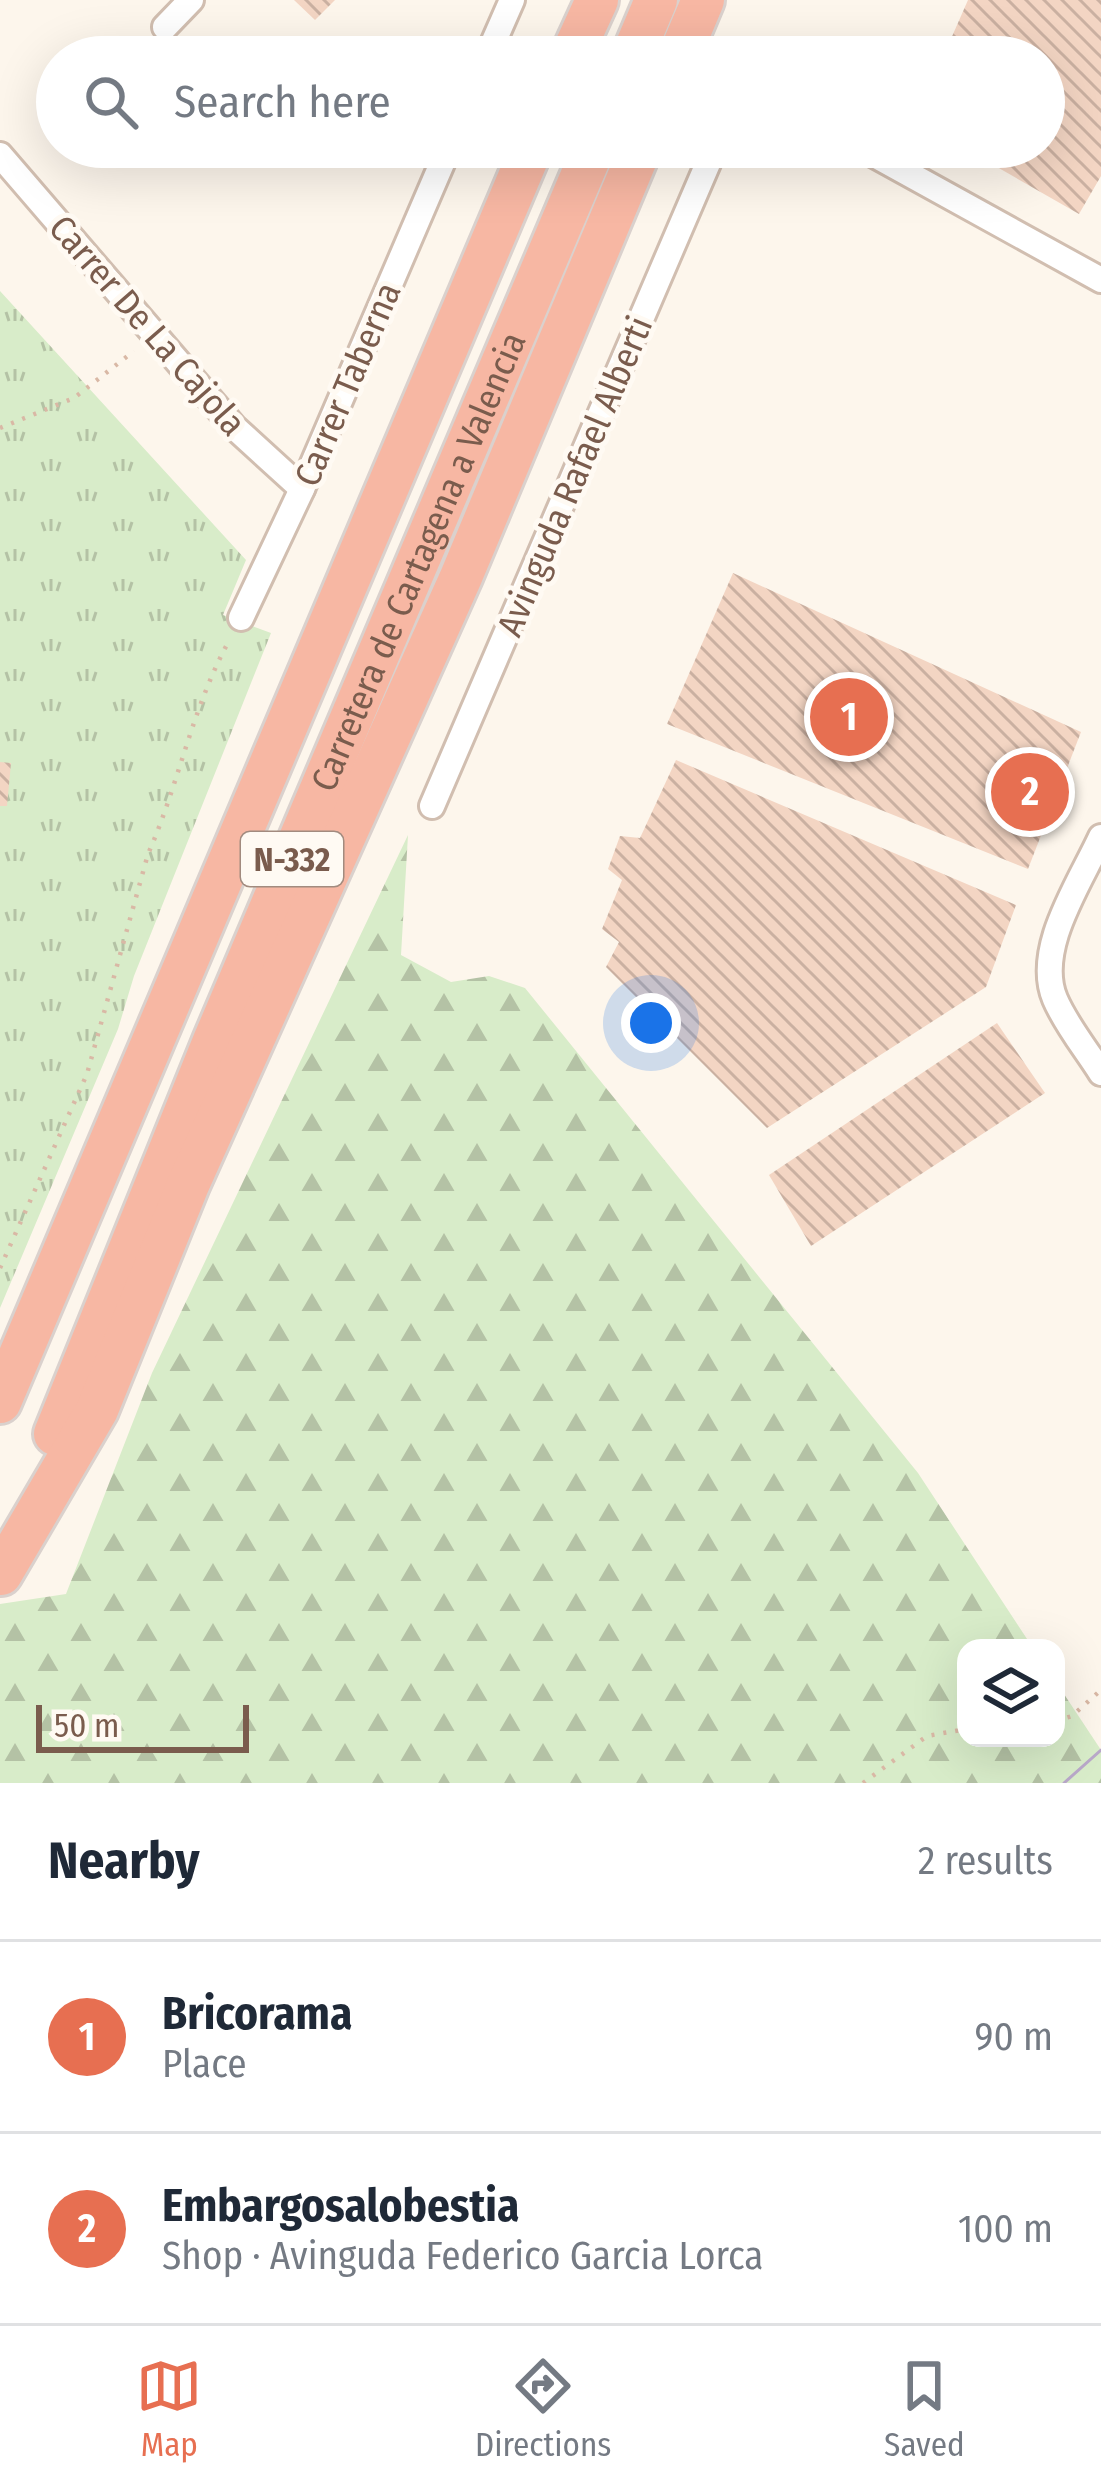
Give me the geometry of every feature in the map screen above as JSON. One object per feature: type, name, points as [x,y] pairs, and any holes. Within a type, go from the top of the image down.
[{"type":"highway","points":[[581,36],[597,0]]},
{"type":"highway","points":[[641,36],[656,0]]},
{"type":"highway","points":[[688,36],[703,0]]},
{"type":"highway","name":"Carretera de Cartagena a Valencia","points":[[0,1402],[523,168]]},
{"type":"highway","name":"Carretera de Cartagena a Valencia","points":[[0,1575],[205,1063],[585,168]]},
{"type":"highway","points":[[0,1575],[97,1410],[188,1186],[460,577],[632,168]]},
{"type":"street","points":[[165,27],[191,0]]},
{"type":"street","points":[[496,36],[512,0]]},
{"type":"street","name":"Carrer De La Cajola","points":[[0,155],[234,427],[302,489]]},
{"type":"street","name":"Carrer Taberna","points":[[241,618],[302,489],[440,168]]},
{"type":"street","name":"Avinguda Rafael Alberti","points":[[432,806],[706,168]]},
{"type":"street","points":[[898,168],[1101,280]]},
{"type":"street","points":[[1101,838],[1055,939],[1048,970],[1054,998],[1101,1073]]},
{"type":"path","points":[[0,428],[74,398],[154,334]]},
{"type":"path","points":[[0,1268],[87,1074],[148,854],[164,820],[190,730],[241,618]]},
{"type":"path","points":[[1065,1718],[1101,1690]]},
{"type":"path","points":[[863,1783],[927,1736],[957,1731]]},
{"type":"green space","points":[[0,291],[246,560],[223,615],[271,633],[134,976],[118,1029],[0,1308]]},
{"type":"green space","points":[[408,835],[401,955],[451,982],[489,976],[525,988],[918,1473],[1027,1639],[957,1639],[957,1747],[1065,1747],[1065,1696],[1101,1750],[1101,1783],[0,1783],[0,1604],[66,1594],[152,1373]]},
{"type":"building","points":[[294,0],[335,0],[315,20]]},
{"type":"building","points":[[968,0],[1101,0],[1101,176],[1079,214],[999,168],[1065,168],[1065,36],[952,36]]},
{"type":"building","points":[[733,573],[1081,732],[1028,869],[667,724]]},
{"type":"building","points":[[676,760],[1016,905],[986,987],[767,1128],[606,967],[619,942],[602,929],[622,880],[608,869],[620,836],[640,838]]},
{"type":"building","points":[[0,762],[11,763],[7,806],[0,806]]},
{"type":"building","points":[[997,1023],[1045,1093],[811,1246],[769,1175]]},
{"type":"tram line","points":[[1064,1783],[1101,1750]]},
{"type":"place","name":"Bricorama","points":[[849,717]]},
{"type":"place","name":"Embargosalobestia","points":[[1030,792]]}]
